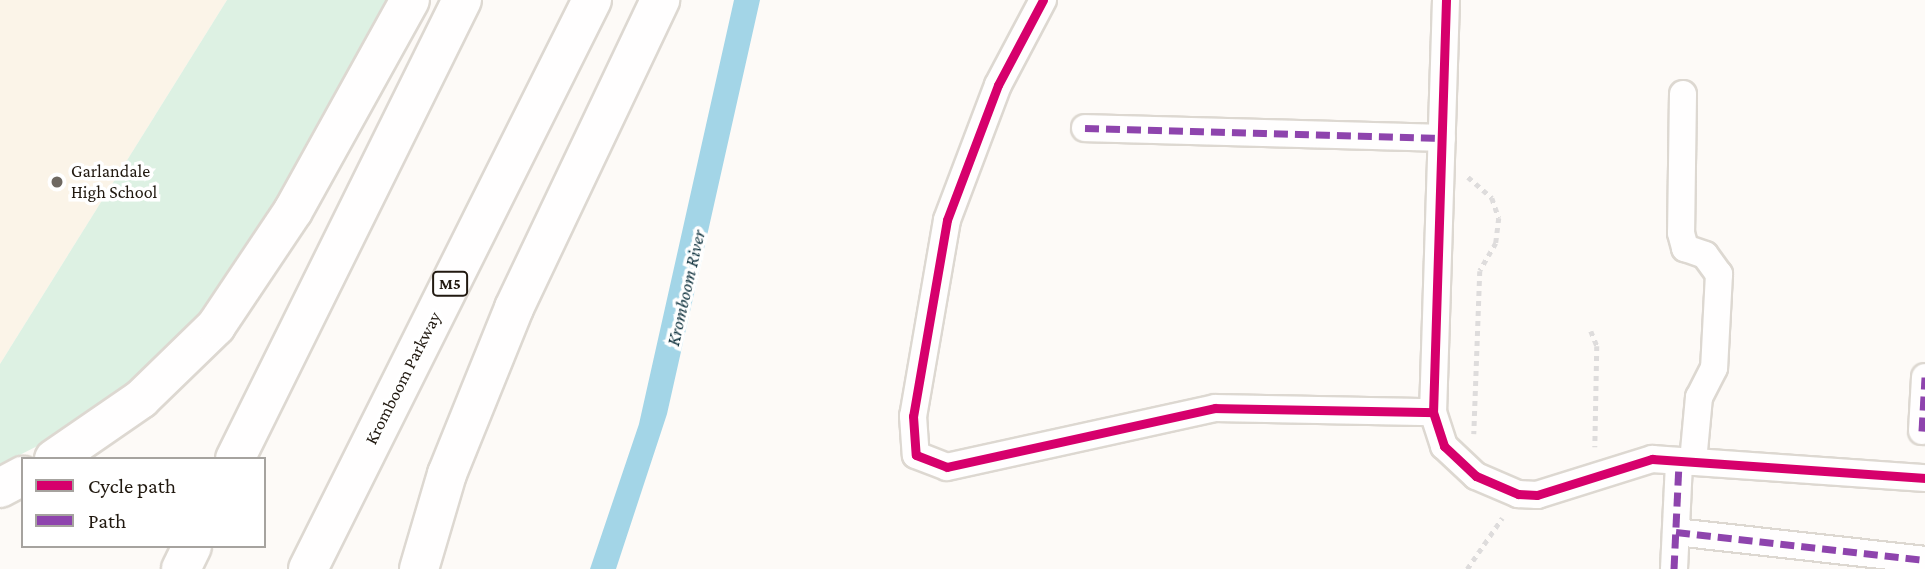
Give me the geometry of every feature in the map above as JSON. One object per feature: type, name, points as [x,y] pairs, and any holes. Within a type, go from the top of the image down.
[{"type":"highway","points":[[57,457],[141,400],[216,326],[293,211],[410,0]]},
{"type":"highway","points":[[236,457],[462,0]]},
{"type":"highway","name":"Kromboom Parkway","points":[[308,569],[592,0]]},
{"type":"highway","points":[[419,569],[447,474],[504,332],[660,0]]},
{"type":"highway","points":[[0,488],[21,478]]},
{"type":"highway","points":[[181,569],[191,548]]},
{"type":"street","points":[[1043,0],[998,85],[947,220],[913,416],[916,456],[947,467],[1215,408],[1433,412]]},
{"type":"street","points":[[1446,0],[1433,412],[1444,446],[1476,476],[1518,495],[1546,493],[1631,462],[1686,462],[1925,478]]},
{"type":"street","points":[[1674,569],[1686,462],[1699,397],[1714,368],[1719,274],[1705,256],[1685,248],[1681,233],[1683,94]]},
{"type":"street","points":[[1085,128],[1442,138]]},
{"type":"street","points":[[1922,430],[1925,377]]},
{"type":"street","points":[[1676,533],[1925,560]]},
{"type":"path","points":[[1459,170],[1492,198],[1499,218],[1496,243],[1480,271],[1477,450]]},
{"type":"path","points":[[1591,331],[1597,346],[1595,454]]},
{"type":"path","points":[[1467,569],[1505,514]]},
{"type":"shaded area","name":"Garlandale High School","points":[[0,0],[227,0],[0,364]]},
{"type":"green space","points":[[227,0],[386,0],[254,246],[190,329],[131,384],[57,436],[0,465],[0,364]]},
{"type":"water","name":"Kromboom River","points":[[734,0],[760,0],[667,414],[616,569],[590,569],[639,424]]},
{"type":"marked path","points":[[1085,128],[1442,138]]},
{"type":"marked path","points":[[1922,431],[1925,377]]},
{"type":"marked path","points":[[1674,569],[1679,462]]},
{"type":"marked path","points":[[1676,532],[1925,560]]},
{"type":"cycle path","points":[[1043,0],[998,85],[947,220],[913,416],[916,455],[947,467],[1215,408],[1433,412]]},
{"type":"cycle path","points":[[1446,0],[1433,412],[1444,446],[1476,476],[1518,494],[1537,495],[1652,459],[1925,478]]},
{"type":"place","name":"Garlandale High School","points":[[57,182]]}]
